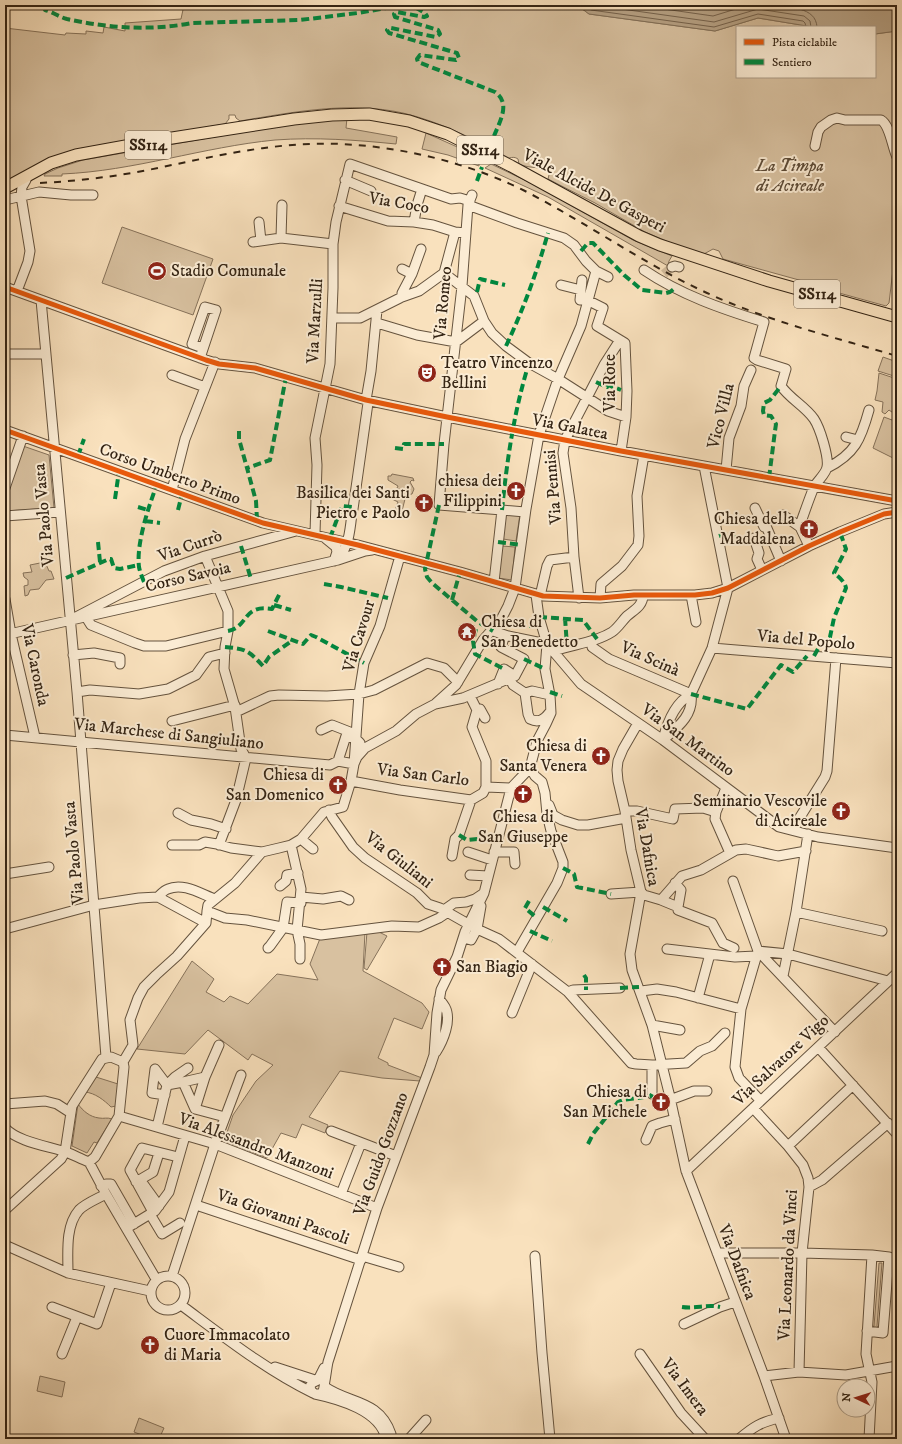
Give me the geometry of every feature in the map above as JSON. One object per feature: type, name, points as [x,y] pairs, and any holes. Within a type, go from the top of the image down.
[{"type":"main road","name":"Viale Alcide De Gasperi","points":[[5,191],[64,162],[90,154],[153,141],[294,119],[332,114],[369,114],[409,121],[433,128],[537,180],[660,246],[768,281],[897,317]]},
{"type":"main road","name":"Viale Alcide De Gasperi","points":[[5,188],[51,163],[76,155],[90,154]]},
{"type":"main road","name":"Viale Alcide De Gasperi","points":[[737,270],[770,276],[897,312]]},
{"type":"street","points":[[815,146],[818,132],[821,127],[831,120],[837,118],[845,120],[883,120],[897,157]]},
{"type":"street","name":"Via Marzulli","points":[[322,536],[315,438],[330,364],[334,244],[339,206],[345,180],[350,164],[422,189]]},
{"type":"street","points":[[17,291],[28,262],[30,251],[22,196],[22,187],[26,180]]},
{"type":"street","points":[[345,180],[371,191]]},
{"type":"street","points":[[414,222],[422,189],[451,199],[460,198],[517,223],[564,238],[574,245],[596,271],[608,277]]},
{"type":"street","points":[[5,200],[39,192],[92,195]]},
{"type":"street","name":"Via Romeo","points":[[471,202],[466,233],[462,286],[439,505],[501,510]]},
{"type":"street","points":[[280,238],[282,205]]},
{"type":"street","name":"Via Coco","points":[[339,206],[388,221],[414,222],[466,233]]},
{"type":"street","points":[[259,222],[257,241],[280,238],[334,244]]},
{"type":"street","points":[[332,318],[360,318],[402,297],[419,291],[444,273],[454,231]]},
{"type":"street","points":[[402,297],[402,293],[412,274],[421,249]]},
{"type":"street","points":[[402,270],[412,274]]},
{"type":"street","points":[[644,270],[661,276],[675,288],[716,307],[764,322],[754,358],[786,369],[781,386],[787,394],[799,403],[814,420],[824,445],[827,468]]},
{"type":"street","points":[[435,704],[457,683],[483,640],[490,632],[494,630],[508,606],[515,588],[539,435],[558,379],[581,326],[596,271]]},
{"type":"street","points":[[444,273],[474,296],[484,320],[492,332],[506,346],[529,363],[558,379],[608,411],[626,417]]},
{"type":"street","points":[[582,280],[580,300],[587,300],[602,308],[597,326],[620,340]]},
{"type":"street","points":[[561,285],[581,290]]},
{"type":"street","name":"Via Galatea","points":[[5,287],[200,358],[214,362],[255,368],[366,400],[447,418],[621,451],[896,500]]},
{"type":"street","name":"Via Paolo Vasta","points":[[41,300],[77,692],[106,1053]]},
{"type":"street","points":[[336,560],[345,551],[348,542],[368,402],[366,400],[377,324],[377,310]]},
{"type":"street","points":[[377,324],[417,335],[456,342],[484,320]]},
{"type":"street","name":"Via Pennisi","points":[[579,598],[574,557],[572,508],[563,453],[565,440],[610,354],[620,340]]},
{"type":"street","name":"Via Rote","points":[[620,340],[625,343],[627,358],[626,417],[621,451]]},
{"type":"street","points":[[200,358],[203,348]]},
{"type":"street","points":[[5,354],[46,354]]},
{"type":"street","points":[[172,490],[185,439],[214,362]]},
{"type":"street","name":"Vico Villa","points":[[726,470],[729,438],[741,406],[744,386],[751,370]]},
{"type":"street","points":[[172,375],[204,389]]},
{"type":"street","points":[[800,528],[815,486],[827,468],[844,458],[858,440],[864,429],[869,410]]},
{"type":"street","name":"Corso Umberto Primo","points":[[5,430],[263,523],[348,542],[444,567],[539,595],[600,598],[712,593],[728,588],[809,546],[884,514],[896,512]]},
{"type":"street","points":[[5,488],[23,436]]},
{"type":"street","points":[[846,437],[858,440]]},
{"type":"street","points":[[600,598],[601,584],[622,566],[638,545],[638,496],[644,455]]},
{"type":"street","points":[[663,740],[684,721],[688,715],[692,701],[691,694],[712,648],[728,588],[704,466]]},
{"type":"street","points":[[896,500],[896,512]]},
{"type":"street","points":[[755,508],[764,527],[766,526],[781,561]]},
{"type":"street","points":[[492,581],[501,510],[526,511]]},
{"type":"street","points":[[5,516],[60,512]]},
{"type":"street","points":[[783,514],[800,528],[809,546]]},
{"type":"street","name":"Via Currò","points":[[86,614],[128,589],[164,571],[205,556],[298,530]]},
{"type":"street","points":[[322,536],[336,547],[336,560]]},
{"type":"street","points":[[754,538],[759,553],[757,559],[762,570]]},
{"type":"street","name":"Corso Savoia","points":[[8,635],[70,620],[86,614],[124,608],[336,560],[365,551],[377,550]]},
{"type":"street","points":[[205,556],[228,611],[228,630],[224,669],[236,709],[241,749],[246,758],[236,800],[219,845]]},
{"type":"street","name":"Via Cavour","points":[[329,810],[343,807],[351,781],[354,764],[359,694],[364,662],[380,626],[400,556]]},
{"type":"street","points":[[483,895],[465,922],[468,938],[481,930],[483,895],[511,788],[530,768],[537,741],[546,724],[551,710],[546,672],[547,644],[537,606],[547,566],[550,560],[574,557]]},
{"type":"street","points":[[119,594],[124,608]]},
{"type":"street","points":[[494,630],[506,636],[547,644],[567,646],[595,640],[612,632],[627,616],[638,608],[642,602],[643,595]]},
{"type":"street","points":[[691,595],[696,622]]},
{"type":"street","name":"Via Caronda","points":[[5,599],[8,635],[35,737]]},
{"type":"street","points":[[86,614],[91,625],[135,643],[153,646],[166,646],[228,630]]},
{"type":"street","points":[[356,734],[346,736],[338,761],[354,764],[357,757],[368,747],[396,731],[416,714],[435,704],[466,697],[512,678],[524,659],[501,647],[506,636]]},
{"type":"street","name":"Via Scinà","points":[[595,640],[592,646],[609,658],[691,694]]},
{"type":"street","name":"Via San Martino","points":[[547,644],[577,679],[638,724],[663,740],[779,827],[818,837],[897,848]]},
{"type":"street","name":"Via del Popolo","points":[[712,648],[897,663]]},
{"type":"street","points":[[73,655],[94,653],[120,658],[120,664]]},
{"type":"street","points":[[77,692],[90,690],[138,694],[168,689],[196,675],[209,657],[225,653]]},
{"type":"street","points":[[792,830],[828,771],[836,658]]},
{"type":"street","points":[[172,721],[236,709],[270,696],[327,696],[359,694],[374,690],[427,663],[444,668],[457,683]]},
{"type":"street","points":[[512,678],[513,684],[525,693],[530,719],[536,721],[543,720],[551,710]]},
{"type":"street","points":[[525,693],[532,691],[550,695]]},
{"type":"street","points":[[663,740],[667,725],[672,715],[683,698],[691,694]]},
{"type":"street","points":[[466,697],[477,710],[480,709],[485,718]]},
{"type":"street","points":[[477,710],[472,727],[486,761],[486,787]]},
{"type":"street","name":"Via Dafnica","points":[[638,724],[623,749],[618,761],[617,770],[618,781],[626,814],[631,850],[641,892],[630,954],[632,970],[652,1025],[663,1064],[686,1171],[764,1376],[786,1439]]},
{"type":"street","points":[[321,730],[332,725],[356,734],[368,747]]},
{"type":"street","name":"Via Marchese di Sangiuliano","points":[[5,735],[330,765],[338,761]]},
{"type":"street","points":[[530,768],[535,776],[542,782],[553,815],[568,822],[588,826],[637,811],[673,819],[675,809],[678,808],[703,808],[716,812]]},
{"type":"street","name":"Via San Carlo","points":[[351,781],[400,790],[471,800],[483,793],[486,787],[511,788]]},
{"type":"street","points":[[726,788],[716,812],[715,822],[730,853]]},
{"type":"street","points":[[517,952],[562,872],[563,862],[551,831],[547,814],[545,793]]},
{"type":"street","points":[[452,856],[455,839],[459,835],[471,800]]},
{"type":"street","points":[[172,845],[199,845],[205,842],[231,848],[262,852],[291,846],[301,839],[324,812],[329,810]]},
{"type":"street","name":"Via Giuliani","points":[[329,810],[332,817],[353,847],[365,858],[417,893],[428,904],[446,911],[499,939],[517,952],[568,992],[631,1062],[636,1064],[651,1065],[686,1063],[700,1051],[712,1046],[725,1033]]},
{"type":"street","points":[[178,813],[191,820],[226,829]]},
{"type":"street","points":[[783,976],[796,912],[808,834]]},
{"type":"street","points":[[301,839],[313,849]]},
{"type":"street","points":[[291,846],[300,883],[301,900],[297,930],[300,944],[300,959]]},
{"type":"street","points":[[661,900],[682,876],[701,870],[736,850],[746,849],[778,856],[806,851]]},
{"type":"street","points":[[90,1164],[121,1116],[124,1060],[133,1045],[130,1020],[138,998],[144,987],[177,956],[206,923],[208,905],[235,883],[262,852]]},
{"type":"street","points":[[468,852],[493,856],[514,852],[515,864]]},
{"type":"street","points":[[5,874],[49,867]]},
{"type":"street","points":[[280,886],[286,881],[287,875],[298,874]]},
{"type":"street","points":[[470,875],[488,876]]},
{"type":"street","points":[[734,881],[757,953],[783,976],[835,1032]]},
{"type":"street","points":[[675,883],[681,890],[678,907]]},
{"type":"street","points":[[158,897],[167,889],[177,886],[215,899]]},
{"type":"street","points":[[611,894],[641,892],[644,895],[678,907],[678,910],[712,923],[723,944],[734,948]]},
{"type":"street","points":[[207,911],[225,918],[247,920],[321,935],[392,926],[419,927],[446,911],[454,903],[466,902],[483,895]]},
{"type":"street","points":[[268,948],[283,928],[287,902],[341,896],[349,900]]},
{"type":"street","points":[[5,929],[94,905],[139,898],[158,897],[206,923]]},
{"type":"street","points":[[796,912],[882,931]]},
{"type":"street","name":"Via Guido Gozzano","points":[[321,1383],[377,1208],[434,1055],[441,1044],[448,1018],[446,1007],[439,999],[441,990],[468,938]]},
{"type":"street","points":[[667,948],[735,957],[757,953],[788,954],[888,982]]},
{"type":"street","points":[[757,953],[741,1009],[735,1067],[739,1078],[760,1100]]},
{"type":"street","points":[[698,998],[710,954]]},
{"type":"street","points":[[512,1013],[532,964]]},
{"type":"street","name":"Via Salvatore Vigo","points":[[686,1171],[897,973]]},
{"type":"street","points":[[568,992],[573,990],[620,988]]},
{"type":"street","points":[[641,992],[657,989],[741,1009]]},
{"type":"street","points":[[652,1025],[680,1030]]},
{"type":"street","points":[[195,1109],[205,1077],[219,1045]]},
{"type":"street","points":[[818,1047],[897,1134]]},
{"type":"street","points":[[5,1210],[63,1156],[68,1111],[106,1053],[111,1057],[124,1060]]},
{"type":"street","points":[[651,1065],[652,1094]]},
{"type":"street","points":[[157,1127],[167,1085],[188,1068]]},
{"type":"street","points":[[165,1095],[152,1093],[155,1069],[167,1085]]},
{"type":"street","points":[[172,1276],[215,1144],[241,1075]]},
{"type":"street","points":[[167,1085],[205,1077]]},
{"type":"street","points":[[183,1082],[195,1109]]},
{"type":"street","points":[[788,1146],[853,1085]]},
{"type":"street","points":[[670,1096],[694,1091],[707,1091]]},
{"type":"street","points":[[5,1104],[45,1101],[57,1104],[68,1111]]},
{"type":"street","name":"Via Leonardo da Vinci","points":[[753,1108],[788,1146],[803,1165],[808,1178],[809,1187],[802,1253],[799,1372]]},
{"type":"street","points":[[195,1109],[225,1117]]},
{"type":"street","name":"Via Alessandro Manzoni","points":[[121,1116],[215,1144],[377,1208]]},
{"type":"street","points":[[646,1140],[652,1126],[675,1119]]},
{"type":"street","points":[[809,1187],[822,1180],[888,1124]]},
{"type":"street","points":[[5,1128],[8,1132],[20,1138],[56,1150],[63,1156],[90,1164],[104,1190]]},
{"type":"street","points":[[331,1131],[396,1156]]},
{"type":"street","points":[[130,1226],[154,1211],[169,1192],[185,1136]]},
{"type":"street","points":[[341,1194],[361,1143]]},
{"type":"street","points":[[174,1156],[142,1148],[130,1170],[138,1181],[154,1211],[162,1234],[180,1222]]},
{"type":"street","points":[[138,1181],[153,1172],[159,1153]]},
{"type":"street","points":[[68,1273],[70,1229],[73,1218],[80,1209],[104,1190],[106,1184],[111,1184],[156,1279]]},
{"type":"street","name":"Via Giovanni Pascoli","points":[[196,1205],[362,1258],[399,1267]]},
{"type":"street","points":[[5,1245],[68,1273],[150,1291]]},
{"type":"street","points":[[717,1253],[802,1253],[888,1257],[883,1333],[867,1331]]},
{"type":"street","points":[[535,1256],[550,1439]]},
{"type":"street","points":[[869,1439],[872,1382],[866,1354],[872,1256]]},
{"type":"street","points":[[161,1276],[172,1276],[177,1278],[184,1286],[185,1296],[181,1305],[176,1308],[164,1310],[158,1308],[153,1303],[151,1298],[151,1287],[156,1279],[161,1276]]},
{"type":"street","points":[[52,1307],[97,1324],[111,1283]]},
{"type":"street","points":[[684,1324],[720,1307],[736,1302]]},
{"type":"street","points":[[181,1305],[283,1376],[315,1394],[363,1411],[376,1421],[384,1431],[386,1439]]},
{"type":"street","points":[[62,1354],[77,1316]]},
{"type":"street","name":"Via Imera","points":[[640,1354],[681,1413],[705,1439]]},
{"type":"street","points":[[266,1365],[321,1383],[371,1408],[378,1414],[389,1429],[392,1439]]},
{"type":"street","points":[[764,1376],[799,1372],[846,1375],[870,1372],[897,1366]]},
{"type":"street","points":[[315,1394],[310,1387],[312,1383],[321,1383]]},
{"type":"street","points":[[739,1439],[751,1429],[763,1422],[779,1418]]},
{"type":"street","points":[[409,1439],[426,1420]]},
{"type":"green space","name":"La Timpa di Acireale","points":[[184,5],[577,5],[589,14],[715,31],[758,18],[807,26],[736,26],[736,78],[876,78],[876,34],[897,31],[897,236],[889,303],[886,306],[832,291],[824,284],[817,285],[723,259],[719,251],[713,249],[704,254],[685,249],[645,232],[595,203],[548,179],[550,171],[519,164],[517,158],[509,158],[445,126],[403,113],[383,110],[362,108],[322,109],[240,121],[235,115],[229,115],[229,119],[225,124],[68,152],[41,163],[5,183],[5,28],[65,35],[66,33],[86,34],[86,31],[103,33],[104,27],[125,31],[125,23],[181,19]]},
{"type":"green space","points":[[347,118],[346,128],[397,137],[396,144],[336,139],[275,140],[248,143],[142,164],[89,172],[62,174],[62,176],[44,176],[45,174],[58,168],[83,160],[277,126]]},
{"type":"green space","points":[[426,133],[464,150],[479,162],[479,166],[448,155],[422,149]]},
{"type":"green space","points":[[491,164],[533,184],[633,240],[672,256],[668,266],[548,197],[485,168]]},
{"type":"green space","name":"Stadio Comunale","points":[[122,227],[213,259],[193,315],[102,283]]},
{"type":"green space","points":[[883,357],[897,362],[897,377],[878,371]]},
{"type":"green space","points":[[879,373],[897,379],[897,460],[873,448],[884,417],[892,420],[896,415],[889,410],[885,414],[882,412],[883,402],[875,400]]},
{"type":"green space","points":[[23,446],[49,455],[54,508],[5,511],[5,499]]},
{"type":"green space","points":[[392,474],[413,478],[414,481],[412,480],[410,482],[414,489],[412,494],[406,495],[402,511],[395,509],[398,502],[392,499],[394,494],[399,495],[401,490],[397,488],[398,486],[388,480],[388,476],[391,476]]},
{"type":"green space","points":[[506,512],[520,514],[516,541],[503,539]]},
{"type":"green space","points":[[502,546],[515,547],[512,580],[498,578]]},
{"type":"green space","points":[[45,562],[54,579],[46,580],[39,589],[30,590],[28,595],[25,596],[24,586],[28,585],[28,580],[24,577],[23,573],[32,572],[30,565]]},
{"type":"green space","points":[[377,931],[387,936],[367,970],[364,968],[367,932]]},
{"type":"green space","points":[[365,932],[363,971],[422,1003],[429,1012],[422,1029],[394,1018],[378,1058],[388,1063],[388,1065],[422,1078],[420,1081],[382,1078],[340,1071],[309,1117],[328,1125],[325,1133],[302,1124],[296,1138],[281,1133],[267,1158],[224,1141],[233,1115],[256,1081],[273,1065],[252,1054],[248,1060],[208,1030],[185,1054],[137,1049],[192,961],[214,979],[206,992],[224,1002],[230,996],[248,1004],[277,974],[318,980],[310,964],[321,936]]},
{"type":"green space","points":[[96,1077],[118,1084],[116,1106],[111,1107],[99,1097],[85,1092]]},
{"type":"green space","points":[[78,1104],[90,1115],[112,1119],[97,1143],[94,1142],[87,1153],[72,1146]]},
{"type":"green space","points":[[879,1263],[882,1263],[877,1326],[879,1329],[872,1327],[874,1326]]},
{"type":"green space","points":[[40,1376],[65,1382],[62,1397],[37,1391]]},
{"type":"green space","points":[[139,1418],[164,1428],[159,1439],[152,1439],[134,1432]]},
{"type":"water","points":[[577,5],[897,5],[897,31],[876,34],[876,26],[807,26],[758,18],[715,31],[589,14]]},
{"type":"tunnel","points":[[664,274],[672,267]]},
{"type":"railway","points":[[40,183],[121,175],[220,155],[268,147],[292,145],[341,144],[412,153],[436,158],[504,181],[548,203],[684,282],[730,303],[801,328],[897,356]]},
{"type":"marked path","points":[[45,5],[45,10],[67,19],[98,25],[145,28],[192,23],[300,20],[358,13],[404,5]]},
{"type":"marked path","points":[[404,5],[413,6],[425,13],[427,16],[424,17],[397,12],[394,14],[395,17],[438,30],[440,34],[436,37],[391,28],[387,30],[389,33],[457,53],[459,58],[456,60],[420,55],[417,59],[418,62],[495,92],[500,96],[503,112],[494,136]]},
{"type":"marked path","points":[[477,181],[482,167]]},
{"type":"marked path","points":[[506,346],[529,291],[548,233]]},
{"type":"marked path","points":[[581,251],[588,243],[593,243],[624,275],[642,290],[666,293],[675,288]]},
{"type":"marked path","points":[[477,292],[480,279],[505,285]]},
{"type":"marked path","points":[[502,510],[512,436],[519,399],[529,363]]},
{"type":"marked path","points":[[257,520],[256,501],[247,468],[270,460],[286,377]]},
{"type":"marked path","points":[[596,382],[607,387],[608,385],[621,390]]},
{"type":"marked path","points":[[769,478],[776,424],[771,416],[764,415],[764,403],[770,400],[781,386]]},
{"type":"marked path","points":[[239,431],[239,439],[247,468]]},
{"type":"marked path","points":[[78,456],[84,439]]},
{"type":"marked path","points":[[395,448],[403,449],[404,444],[444,444]]},
{"type":"marked path","points":[[115,499],[119,471]]},
{"type":"marked path","points":[[144,582],[139,567],[139,547],[150,503],[157,484]]},
{"type":"marked path","points":[[178,510],[182,494]]},
{"type":"marked path","points":[[439,505],[425,569],[427,577],[478,622],[493,631]]},
{"type":"marked path","points":[[330,538],[342,506],[353,507]]},
{"type":"marked path","points":[[138,507],[148,510]]},
{"type":"marked path","points":[[145,521],[160,523]]},
{"type":"marked path","points":[[814,656],[819,647],[830,637],[834,618],[846,588],[840,578],[834,573],[846,549],[840,532]]},
{"type":"marked path","points":[[719,536],[725,534],[741,539],[754,538]]},
{"type":"marked path","points":[[98,542],[100,562]]},
{"type":"marked path","points":[[498,542],[521,545]]},
{"type":"marked path","points":[[241,546],[251,579]]},
{"type":"marked path","points":[[66,578],[109,559],[111,559],[114,568],[120,569],[139,565]]},
{"type":"marked path","points":[[452,600],[460,572]]},
{"type":"marked path","points":[[324,584],[388,598]]},
{"type":"marked path","points":[[228,631],[235,629],[250,613],[255,610],[262,608],[272,609],[280,593]]},
{"type":"marked path","points":[[274,605],[291,610]]},
{"type":"marked path","points":[[539,617],[583,620],[597,639]]},
{"type":"marked path","points":[[565,618],[567,646]]},
{"type":"marked path","points":[[529,626],[541,626]]},
{"type":"marked path","points":[[476,629],[473,641],[475,654],[504,669]]},
{"type":"marked path","points":[[268,631],[303,644],[311,635],[364,663]]},
{"type":"marked path","points":[[225,647],[246,651],[263,666],[269,657],[293,640]]},
{"type":"marked path","points":[[691,694],[747,709],[781,665],[793,672],[807,656]]},
{"type":"marked path","points":[[524,659],[545,669]]},
{"type":"marked path","points":[[550,692],[562,696]]},
{"type":"marked path","points":[[459,835],[467,840],[498,837]]},
{"type":"marked path","points":[[563,868],[574,874],[577,887],[611,894]]},
{"type":"marked path","points":[[529,901],[525,908],[537,918]]},
{"type":"marked path","points":[[543,907],[567,921]]},
{"type":"marked path","points":[[530,931],[552,941]]},
{"type":"marked path","points":[[584,975],[586,978],[586,990]]},
{"type":"marked path","points":[[620,988],[639,987]]},
{"type":"marked path","points":[[588,1144],[593,1134],[618,1102],[651,1096],[652,1094]]},
{"type":"marked path","points":[[682,1307],[720,1307]]},
{"type":"cycle path","points":[[5,287],[206,360],[219,364],[255,368],[366,400],[621,451],[897,501]]},
{"type":"cycle path","points":[[5,430],[263,523],[358,545],[543,596],[600,598],[634,595],[695,595],[712,593],[728,588],[809,546],[840,532],[884,514],[897,512]]},
{"type":"place","name":"Stadio Comunale","points":[[157,271]]},
{"type":"place","name":"Teatro Vincenzo Bellini","points":[[427,373]]},
{"type":"place","name":"chiesa dei Filippini","points":[[516,491]]},
{"type":"place","name":"Basilica dei Santi Pietro e Paolo","points":[[424,503]]},
{"type":"place","name":"Chiesa della Maddalena","points":[[809,529]]},
{"type":"place","name":"Chiesa di San Benedetto","points":[[467,632]]},
{"type":"place","name":"Chiesa di Santa Venera","points":[[601,756]]},
{"type":"place","name":"Chiesa di San Domenico","points":[[338,785]]},
{"type":"place","name":"Chiesa di San Giuseppe","points":[[523,794]]},
{"type":"place","name":"Seminario Vescovile di Acireale","points":[[841,811]]},
{"type":"place","name":"San Biagio","points":[[442,967]]},
{"type":"place","name":"Chiesa di San Michele","points":[[661,1102]]},
{"type":"place","name":"Cuore Immacolato di Maria","points":[[150,1345]]}]
